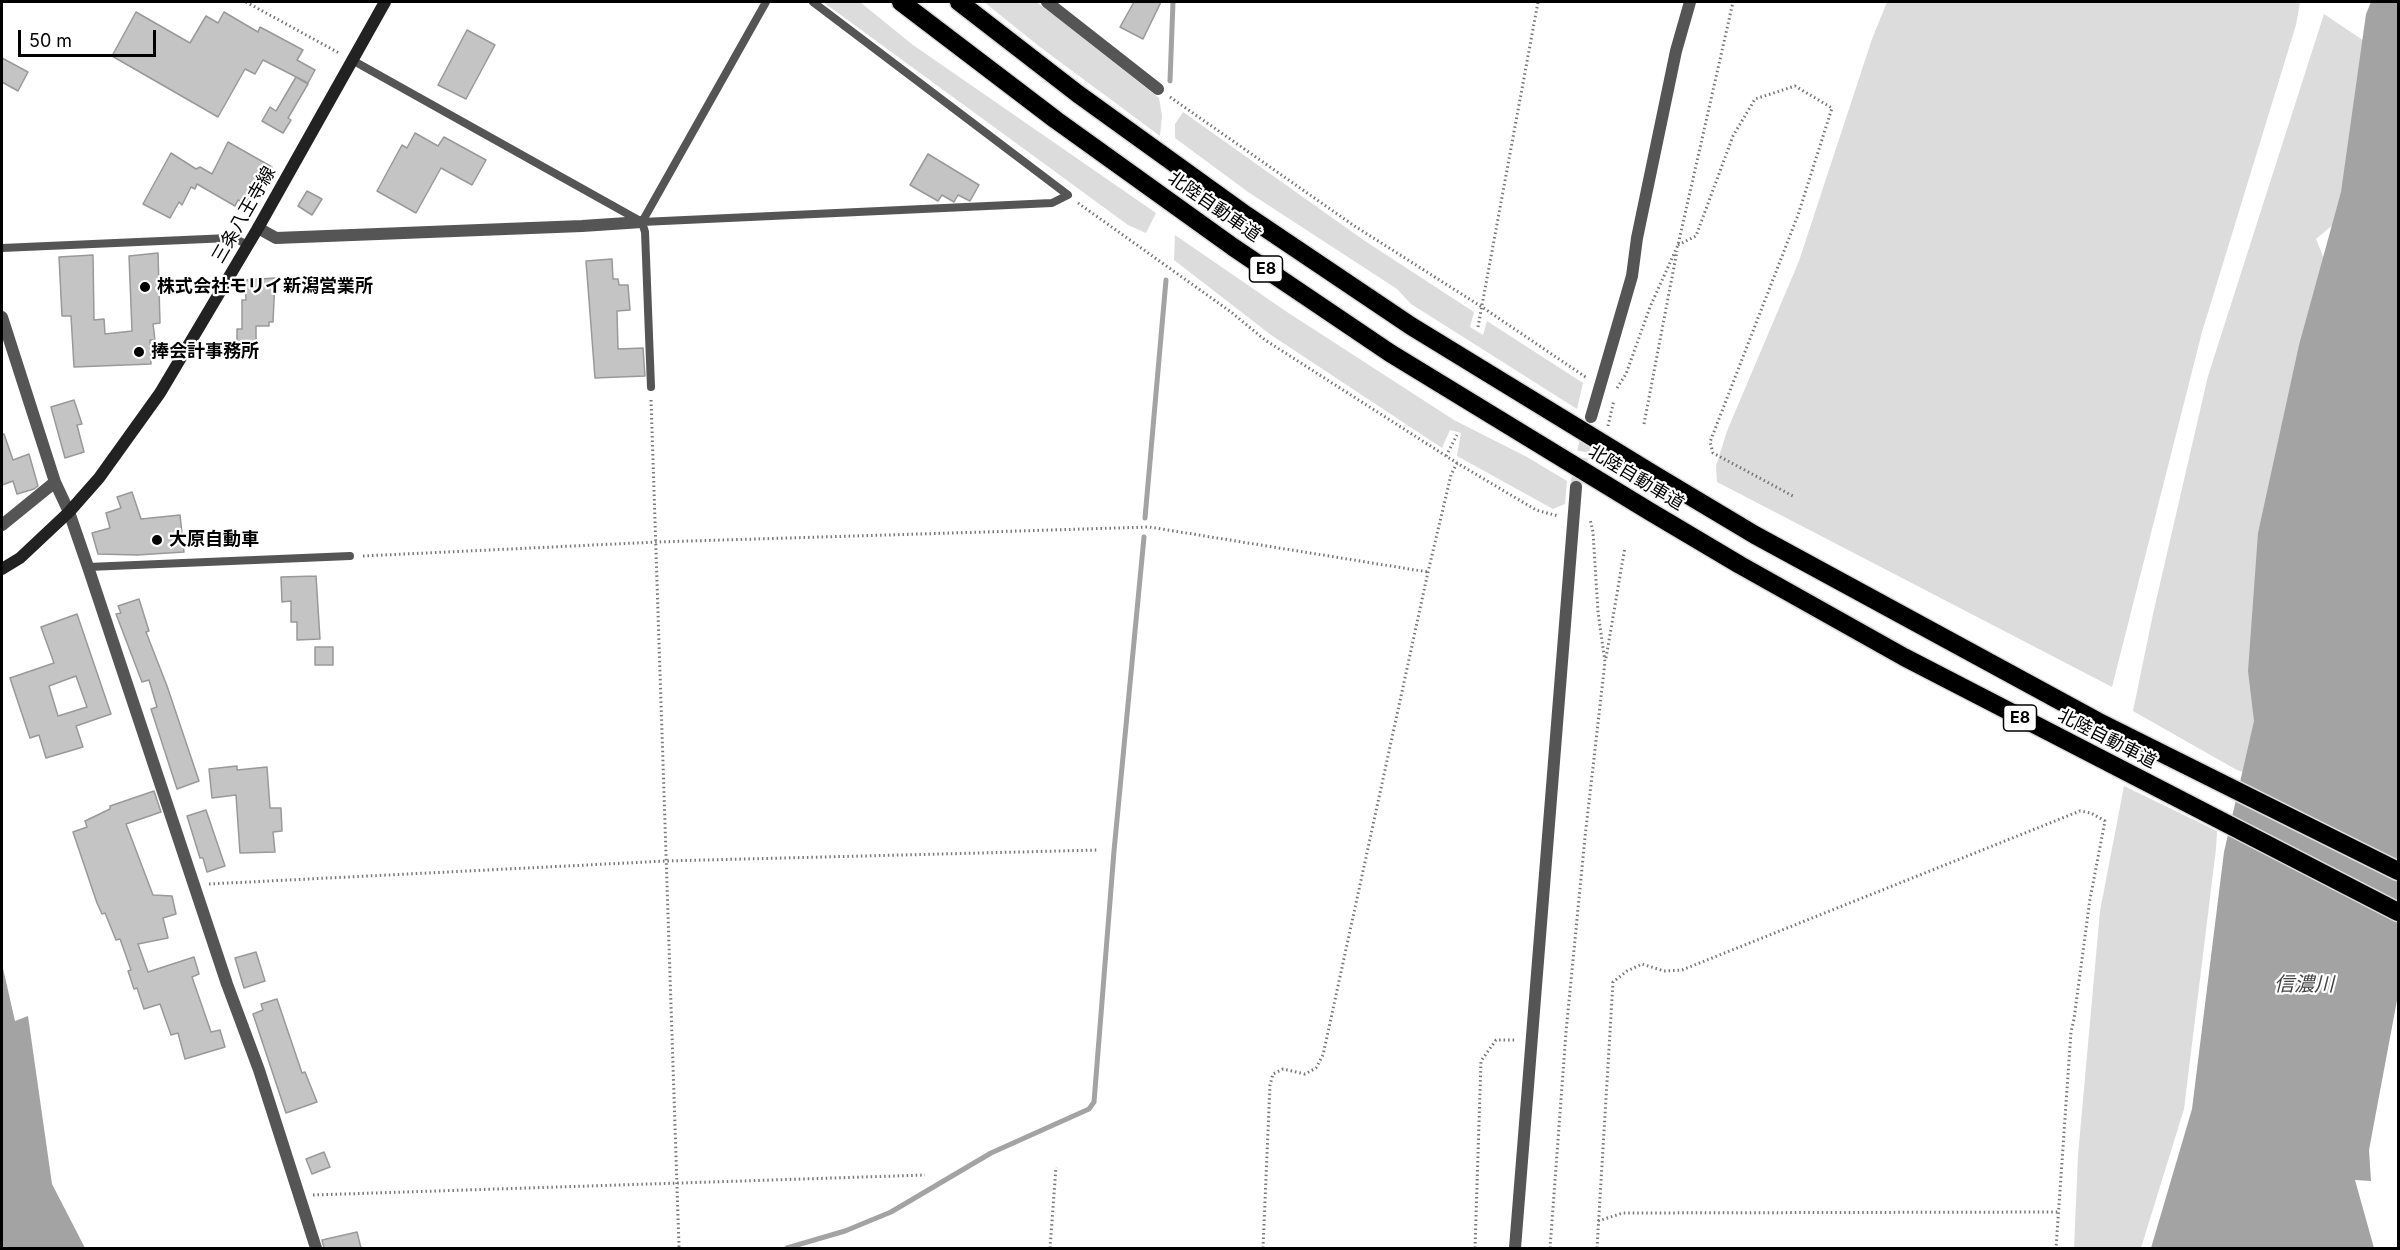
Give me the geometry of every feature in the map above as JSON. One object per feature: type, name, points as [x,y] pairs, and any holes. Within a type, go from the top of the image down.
[{"type":"highway","name":"北陸自動車道","points":[[901,2],[1056,120],[1242,254],[1390,353],[1649,511],[1750,571],[1905,657],[2398,912]]},
{"type":"highway","name":"北陸自動車道","points":[[958,2],[1078,94],[1245,215],[1411,326],[1653,474],[1755,535],[2097,721],[2398,871]]},
{"type":"main road","name":"三条八王寺線","points":[[2,569],[20,558],[69,512],[99,478],[154,401],[258,228],[385,2]]},
{"type":"street","points":[[1047,2],[1158,89]]},
{"type":"street","points":[[1591,417],[1632,276],[1637,238],[1676,51],[1690,2]]},
{"type":"street","points":[[258,228],[276,238],[642,222]]},
{"type":"street","points":[[2,317],[55,482],[69,512],[227,984],[259,1070],[316,1248]]},
{"type":"street","points":[[2,525],[55,482]]},
{"type":"street","points":[[1515,1248],[1576,487]]},
{"type":"lane","points":[[651,387],[645,232],[642,222],[766,2]]},
{"type":"lane","points":[[352,60],[642,222],[1052,203],[1068,195],[813,2]]},
{"type":"lane","points":[[2,248],[229,238],[248,245]]},
{"type":"lane","points":[[88,567],[350,556]]},
{"type":"path","points":[[246,2],[352,60]]},
{"type":"path","points":[[1478,327],[1538,2]]},
{"type":"path","points":[[1644,424],[1678,245],[1733,2]]},
{"type":"path","points":[[1607,427],[1616,388],[1626,374],[1650,307],[1678,245],[1696,236],[1733,136],[1755,99],[1795,86],[1832,108],[1798,215],[1710,442],[1713,453],[1793,496]]},
{"type":"path","points":[[1158,89],[1353,225],[1482,307],[1584,376],[1608,390],[1616,388]]},
{"type":"path","points":[[1068,195],[1232,312],[1265,340],[1457,463],[1536,510],[1556,516],[1575,516]]},
{"type":"path","points":[[651,387],[679,1182],[679,1247]]},
{"type":"path","points":[[1446,456],[1457,435]]},
{"type":"path","points":[[1263,1248],[1270,1085],[1273,1074],[1283,1069],[1305,1074],[1316,1068],[1323,1055],[1428,572],[1451,475],[1457,463]]},
{"type":"path","points":[[1576,502],[1589,516],[1593,532],[1598,612],[1605,662]]},
{"type":"path","points":[[350,556],[657,542],[1149,527],[1428,572]]},
{"type":"path","points":[[1550,1248],[1567,1020],[1605,662],[1624,547]]},
{"type":"path","points":[[1597,1248],[1613,982],[1627,971],[1642,964],[1664,971],[1682,970],[2079,811],[2091,813],[2105,820],[2090,899],[2071,1032],[2056,1248]]},
{"type":"path","points":[[194,885],[666,861],[1098,850]]},
{"type":"path","points":[[1475,1248],[1481,1061],[1496,1040],[1531,1040]]},
{"type":"path","points":[[1050,1248],[1056,1167]]},
{"type":"path","points":[[301,1197],[316,1194],[353,1195],[925,1175]]},
{"type":"path","points":[[1598,1221],[1623,1213],[2058,1212]]},
{"type":"shaded area","points":[[823,2],[860,2],[913,45],[1156,213],[1146,233],[1128,225]]},
{"type":"shaded area","points":[[984,2],[1036,2],[1054,15],[1159,98],[1162,116],[1160,136],[1040,47]]},
{"type":"shaded area","points":[[1887,2],[2300,2],[2296,25],[2202,332],[2112,687],[1717,482],[1716,466],[1727,431],[1799,261],[1872,39]]},
{"type":"shaded area","points":[[2324,14],[2373,47],[2353,208],[2316,239],[2334,283],[2254,777],[2235,769],[2133,711],[2208,376]]},
{"type":"shaded area","points":[[1183,112],[1365,241],[1474,312],[1470,327],[1483,335],[1487,321],[1583,383],[1577,409],[1411,304],[1397,289],[1248,192],[1175,138],[1175,124]]},
{"type":"shaded area","points":[[1175,235],[1287,312],[1454,420],[1527,457],[1567,481],[1565,504],[1553,509],[1457,456],[1461,433],[1450,430],[1442,448],[1271,335],[1174,260]]},
{"type":"shaded area","points":[[2124,786],[2217,831],[2216,849],[2184,1109],[2141,1248],[2074,1248],[2078,1155],[2100,911]]},
{"type":"water","name":"信濃川","points":[[2371,2],[2398,2],[2398,995],[2369,1150],[2371,1181],[2355,1180],[2374,1248],[2151,1248],[2192,1109],[2224,852],[2254,721],[2248,671],[2258,533],[2299,345],[2341,192],[2366,14]]},
{"type":"water","points":[[2,964],[15,1021],[28,1016],[52,1184],[85,1248],[2,1248]]},
{"type":"building","points":[[1134,2],[1161,2],[1143,39],[1120,27]]},
{"type":"building","points":[[136,12],[190,43],[206,16],[218,23],[224,12],[258,32],[260,27],[303,50],[297,60],[315,70],[308,83],[263,60],[255,74],[245,69],[218,117],[112,56]]},
{"type":"building","points":[[467,30],[495,45],[466,99],[438,85]]},
{"type":"building","points":[[2,58],[28,72],[18,91],[2,82]]},
{"type":"building","points":[[296,77],[308,84],[288,118],[291,120],[283,133],[262,121],[270,107],[276,111]]},
{"type":"building","points":[[415,133],[438,146],[444,137],[486,160],[472,185],[441,168],[416,213],[377,191],[402,145],[407,148]]},
{"type":"building","points":[[228,142],[272,167],[257,189],[253,186],[246,204],[238,200],[235,206],[197,184],[195,189],[191,187],[182,205],[179,202],[170,218],[143,204],[171,153],[196,169],[200,167],[212,174]]},
{"type":"building","points":[[928,154],[979,185],[970,201],[958,195],[954,202],[942,195],[938,201],[910,185]]},
{"type":"building","points":[[307,191],[322,199],[312,215],[298,206]]},
{"type":"building","points":[[158,253],[160,323],[153,324],[155,340],[150,340],[151,364],[74,367],[71,316],[62,316],[59,257],[93,255],[94,320],[104,319],[105,334],[132,331],[129,256]]},
{"type":"building","points":[[612,259],[613,279],[618,279],[619,285],[628,285],[630,310],[617,311],[618,349],[643,348],[645,376],[595,378],[586,261]]},
{"type":"building","points":[[275,278],[273,322],[269,322],[269,326],[256,326],[256,353],[237,353],[237,329],[242,329],[242,300],[246,300],[245,280]]},
{"type":"building","points":[[74,400],[82,424],[77,425],[84,452],[65,458],[51,407]]},
{"type":"building","points":[[2,434],[4,434],[13,460],[29,454],[38,486],[34,489],[17,494],[13,481],[2,485]]},
{"type":"building","points":[[132,492],[141,519],[180,515],[184,552],[137,555],[98,554],[92,533],[110,528],[106,513],[121,508],[117,497]]},
{"type":"building","points":[[316,576],[320,639],[297,640],[297,622],[291,622],[291,601],[282,602],[281,577]]},
{"type":"building","points":[[139,599],[149,631],[146,632],[199,781],[177,789],[151,709],[157,707],[149,680],[142,682],[116,614],[121,613],[118,606]]},
{"type":"building","points":[[77,614],[111,714],[76,726],[83,747],[46,758],[39,735],[30,738],[10,678],[54,663],[41,627]],"holes":[[[76,676],[87,707],[58,716],[49,686]]]},
{"type":"building","points":[[315,647],[333,647],[333,665],[315,665]]},
{"type":"building","points":[[237,766],[237,770],[267,767],[270,808],[281,808],[282,831],[273,832],[275,852],[240,853],[236,795],[212,798],[209,769]]},
{"type":"building","points":[[154,791],[161,812],[126,824],[153,895],[172,896],[176,914],[163,918],[168,938],[138,944],[148,972],[194,957],[199,974],[192,977],[211,1032],[220,1030],[225,1047],[185,1059],[178,1033],[171,1035],[160,1004],[144,1009],[137,988],[134,989],[128,971],[131,970],[120,939],[116,940],[105,913],[102,914],[97,903],[73,832],[87,827],[85,821],[110,809],[110,806]]},
{"type":"building","points":[[206,810],[225,866],[207,872],[203,858],[200,858],[187,816]]},
{"type":"building","points":[[256,952],[265,981],[244,988],[235,958]]},
{"type":"building","points":[[277,999],[302,1073],[305,1072],[317,1102],[286,1113],[253,1014],[263,1010],[261,1004]]},
{"type":"building","points":[[324,1152],[330,1167],[312,1174],[306,1159]]},
{"type":"building","points":[[357,1232],[361,1248],[324,1248],[322,1240]]},
{"type":"waterway","points":[[1170,81],[1173,2]]},
{"type":"waterway","points":[[1145,518],[1166,280]]},
{"type":"waterway","points":[[787,1248],[845,1231],[891,1212],[991,1153],[1089,1109],[1094,1102],[1114,851],[1144,537]]},
{"type":"tunnel","points":[[1576,487],[1588,429]]},
{"type":"place","name":"株式会社モリイ新潟営業所","points":[[145,287]]},
{"type":"place","name":"捧会計事務所","points":[[139,352]]},
{"type":"place","name":"大原自動車","points":[[157,540]]}]
